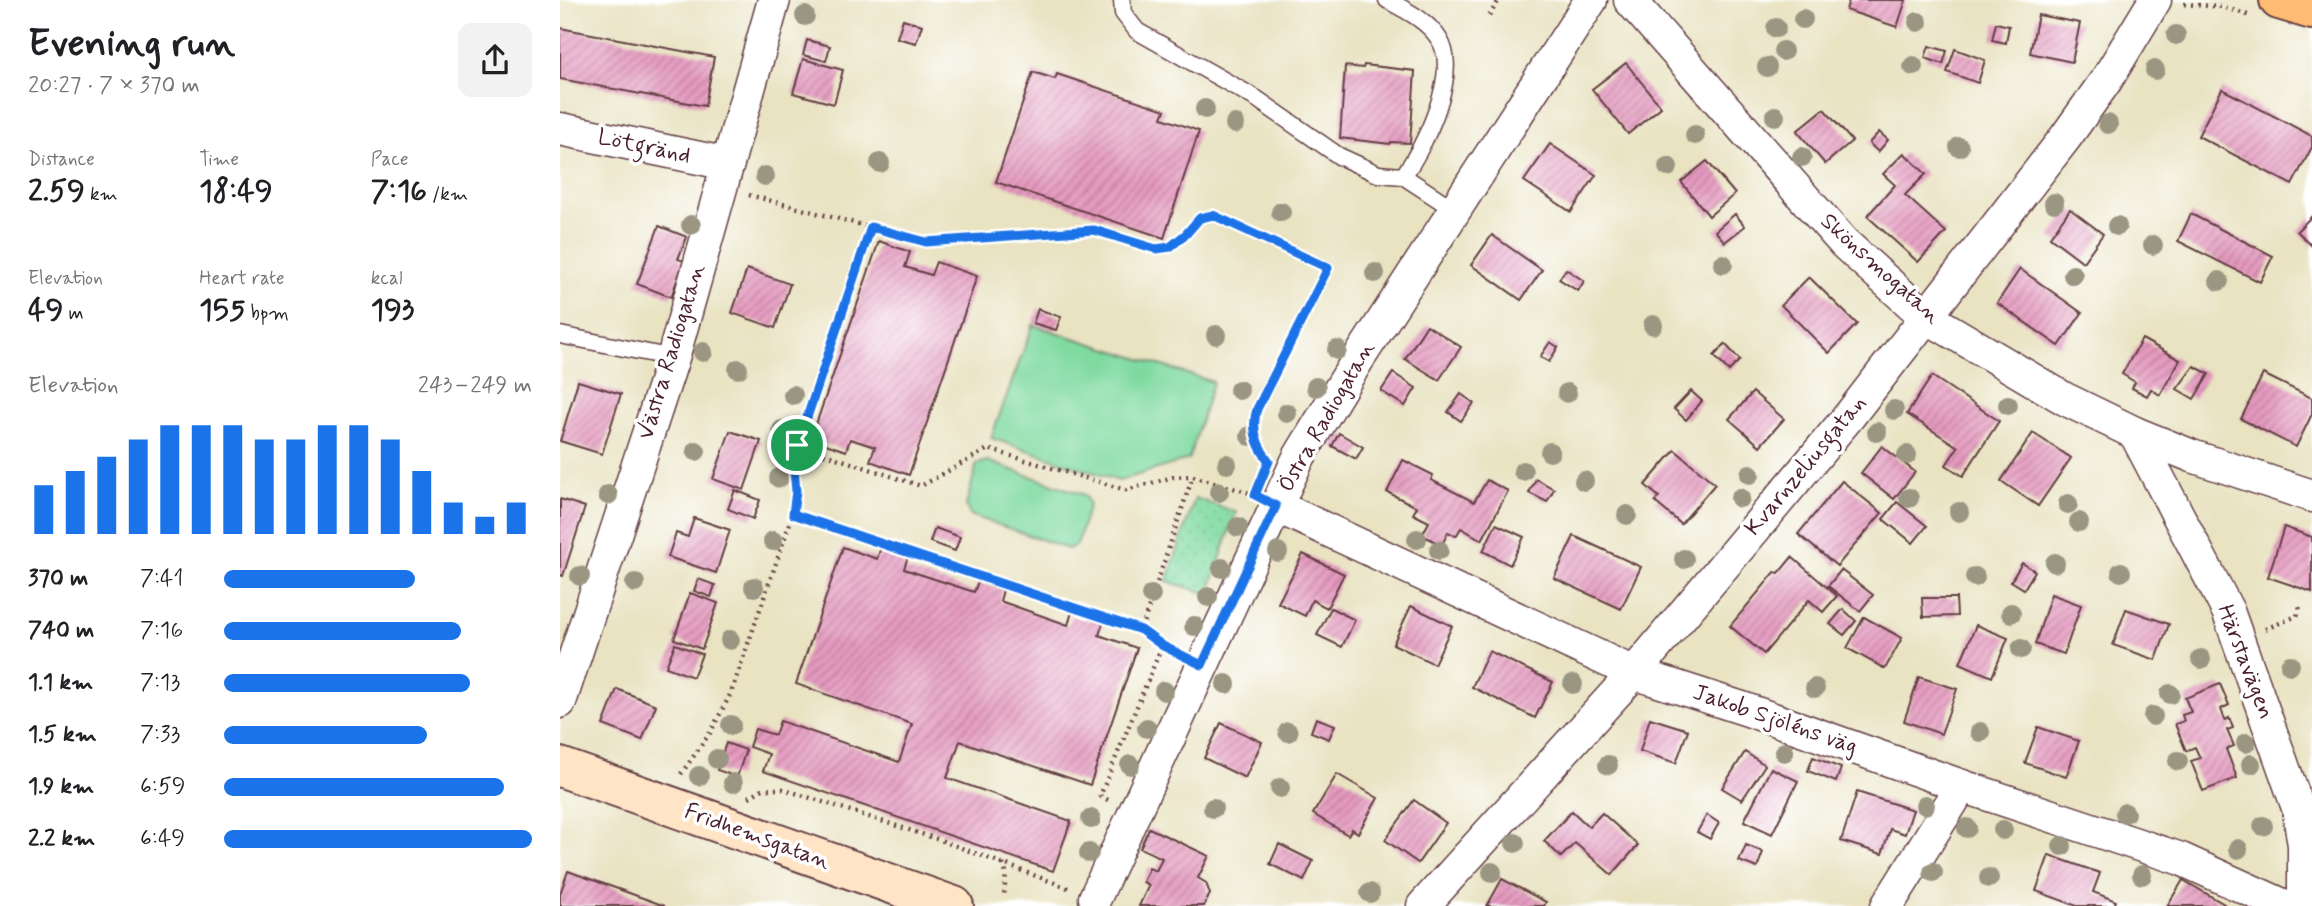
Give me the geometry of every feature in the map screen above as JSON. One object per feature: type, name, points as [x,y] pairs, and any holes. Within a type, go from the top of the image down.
[{"type":"highway","points":[[2270,9],[2312,10]]},
{"type":"street","name":"Västra Radiogatan","points":[[560,702],[673,358],[774,0]]},
{"type":"street","name":"Östra Radiogatan","points":[[1094,898],[1299,457],[1357,361],[1591,0]]},
{"type":"street","name":"Skönsmogatan","points":[[1630,0],[1844,243],[1925,316],[2065,399],[2135,433],[2192,456],[2312,496]]},
{"type":"street","name":"Kvarnzeliusgatan","points":[[1423,906],[1634,673],[1850,415],[2065,138],[2155,1]]},
{"type":"street","name":"Lötgränd","points":[[560,129],[724,176]]},
{"type":"street","name":"Härstavägen","points":[[2135,433],[2228,611],[2239,640],[2298,808],[2304,845],[2304,906]]},
{"type":"street","name":"Jakob Sjöléns väg","points":[[1276,506],[1634,673],[2181,859],[2285,906]]},
{"type":"street","name":"Fridhemsgatan","points":[[560,767],[954,906]]},
{"type":"street","points":[[1887,906],[1962,786]]},
{"type":"lane","points":[[1122,0],[1123,13],[1137,31],[1257,99],[1339,156],[1378,174],[1403,176],[1455,210]]},
{"type":"lane","points":[[1387,0],[1428,26],[1441,41],[1446,65],[1437,113],[1414,162],[1403,176]]},
{"type":"lane","points":[[560,335],[673,358]]},
{"type":"path","points":[[1489,16],[1499,0]]},
{"type":"path","points":[[2155,1],[2270,9]]},
{"type":"path","points":[[724,176],[871,227],[926,242],[1094,230],[1156,249],[1170,247],[1200,218],[1213,215],[1328,268],[1257,409],[1254,421],[1255,436],[1269,461]]},
{"type":"path","points":[[679,778],[710,733],[731,693],[793,514],[796,491],[793,459],[797,445],[871,227]]},
{"type":"path","points":[[797,445],[921,486],[988,449],[1126,490],[1173,477],[1193,475],[1255,495],[1276,506]]},
{"type":"path","points":[[1141,630],[1193,475]]},
{"type":"path","points":[[793,514],[1141,630],[1163,646],[1202,665]]},
{"type":"path","points":[[2239,640],[2297,616],[2301,603]]},
{"type":"path","points":[[1134,813],[1100,796],[1163,646]]},
{"type":"path","points":[[747,798],[763,789],[783,789],[940,840],[1094,898]]},
{"type":"path","points":[[1002,864],[1006,873],[1004,896]]},
{"type":"green space","points":[[1033,325],[1213,382],[1189,459],[1119,481],[991,438]]},
{"type":"green space","points":[[987,461],[1085,495],[1089,504],[1077,545],[1068,549],[970,515],[966,506],[977,464]]},
{"type":"green space","points":[[1195,498],[1236,512],[1208,594],[1167,581]]},
{"type":"building","points":[[1849,0],[1906,0],[1897,27],[1846,10]]},
{"type":"building","points":[[2038,15],[2080,23],[2072,62],[2030,53]]},
{"type":"building","points":[[903,19],[922,25],[916,43],[897,38]]},
{"type":"building","points":[[1996,23],[2009,26],[2006,43],[1992,40]]},
{"type":"building","points":[[560,28],[714,57],[705,106],[560,79]]},
{"type":"building","points":[[807,40],[830,46],[826,61],[803,55]]},
{"type":"building","points":[[1929,46],[1947,51],[1943,64],[1925,58]]},
{"type":"building","points":[[1955,49],[1985,60],[1978,83],[1947,72]]},
{"type":"building","points":[[803,59],[843,70],[834,104],[793,93]]},
{"type":"building","points":[[1626,63],[1661,107],[1628,134],[1592,89]]},
{"type":"building","points":[[1364,65],[1415,71],[1410,143],[1390,144],[1340,138],[1345,66],[1363,68]]},
{"type":"building","points":[[1033,72],[1055,79],[1057,74],[1165,110],[1162,118],[1199,131],[1164,238],[996,182]]},
{"type":"building","points":[[2222,89],[2312,136],[2312,147],[2292,185],[2198,136]]},
{"type":"building","points":[[1824,109],[1852,141],[1825,164],[1797,131]]},
{"type":"building","points":[[1879,132],[1888,140],[1878,152],[1869,143]]},
{"type":"building","points":[[1550,144],[1596,175],[1571,212],[1524,181]]},
{"type":"building","points":[[1904,153],[1926,174],[1905,195],[1946,232],[1918,262],[1867,216],[1895,185],[1883,174]]},
{"type":"building","points":[[1707,161],[1735,194],[1709,216],[1681,182]]},
{"type":"building","points":[[2070,209],[2103,234],[2083,262],[2050,237]]},
{"type":"building","points":[[1735,214],[1745,226],[1725,242],[1715,231]]},
{"type":"building","points":[[2191,214],[2273,256],[2260,282],[2178,241]]},
{"type":"building","points":[[2312,216],[2312,246],[2297,231]]},
{"type":"building","points":[[659,226],[687,237],[678,259],[684,261],[671,297],[637,284]]},
{"type":"building","points":[[1492,235],[1542,270],[1521,300],[1471,265]]},
{"type":"building","points":[[879,241],[910,252],[905,267],[931,275],[936,262],[977,276],[909,475],[870,461],[875,447],[850,439],[846,451],[811,439]]},
{"type":"building","points":[[747,269],[790,284],[775,328],[732,313]]},
{"type":"building","points":[[1566,269],[1584,281],[1578,291],[1559,279]]},
{"type":"building","points":[[2020,269],[2082,313],[2059,346],[1997,303]]},
{"type":"building","points":[[1809,277],[1857,324],[1829,353],[1781,305]]},
{"type":"building","points":[[1038,309],[1061,317],[1056,330],[1033,323]]},
{"type":"building","points":[[1427,325],[1461,347],[1439,380],[1405,359]]},
{"type":"building","points":[[2142,339],[2180,360],[2160,395],[2151,389],[2147,396],[2132,388],[2135,382],[2122,374]]},
{"type":"building","points":[[1550,342],[1558,347],[1549,362],[1540,357]]},
{"type":"building","points":[[1725,344],[1740,360],[1729,371],[1714,356]]},
{"type":"building","points":[[2194,366],[2209,374],[2194,399],[2177,389]]},
{"type":"building","points":[[1393,373],[1416,388],[1405,406],[1381,391]]},
{"type":"building","points":[[2263,374],[2312,398],[2312,414],[2296,447],[2241,419]]},
{"type":"building","points":[[1932,376],[1999,421],[1963,476],[1946,465],[1958,447],[1907,414]]},
{"type":"building","points":[[578,381],[621,394],[602,454],[560,441]]},
{"type":"building","points":[[1691,391],[1702,401],[1686,420],[1674,409]]},
{"type":"building","points":[[1753,392],[1784,419],[1760,446],[1729,419]]},
{"type":"building","points":[[1461,394],[1474,403],[1461,421],[1448,412]]},
{"type":"building","points":[[730,431],[761,441],[744,490],[713,479]]},
{"type":"building","points":[[1339,433],[1363,447],[1356,459],[1332,446]]},
{"type":"building","points":[[2033,433],[2071,458],[2038,506],[2001,481]]},
{"type":"building","points":[[1882,446],[1915,472],[1894,499],[1861,473]]},
{"type":"building","points":[[1675,450],[1715,484],[1681,524],[1655,502],[1659,497],[1645,485]]},
{"type":"building","points":[[1403,460],[1433,475],[1431,480],[1474,502],[1487,480],[1508,491],[1482,540],[1461,528],[1456,536],[1448,532],[1442,545],[1422,535],[1429,522],[1413,514],[1417,507],[1387,492]]},
{"type":"building","points":[[1536,479],[1554,489],[1547,502],[1529,493]]},
{"type":"building","points":[[1842,481],[1882,513],[1837,566],[1798,534]]},
{"type":"building","points":[[735,490],[760,500],[753,519],[728,509]]},
{"type":"building","points":[[560,499],[585,507],[563,576],[560,575]]},
{"type":"building","points":[[1897,502],[1927,526],[1913,543],[1883,519]]},
{"type":"building","points":[[694,518],[730,530],[716,573],[668,557],[676,533],[688,537]]},
{"type":"building","points":[[1496,524],[1524,537],[1510,565],[1483,551]]},
{"type":"building","points":[[2284,527],[2312,537],[2312,592],[2268,577]]},
{"type":"building","points":[[935,528],[960,537],[955,551],[930,542]]},
{"type":"building","points":[[1574,536],[1641,567],[1621,609],[1554,578]]},
{"type":"building","points":[[843,547],[877,559],[881,547],[908,556],[904,569],[974,592],[978,581],[1003,590],[1000,601],[1068,625],[1072,612],[1103,623],[1099,635],[1137,648],[1090,785],[960,741],[947,778],[1071,821],[1053,871],[763,771],[769,754],[749,747],[755,729],[775,735],[780,721],[899,762],[912,724],[796,684]]},
{"type":"building","points":[[1303,554],[1344,574],[1327,608],[1312,600],[1305,616],[1278,603]]},
{"type":"building","points":[[1792,557],[1837,596],[1823,612],[1809,600],[1764,654],[1730,626],[1775,572],[1779,573]]},
{"type":"building","points":[[2022,563],[2035,571],[2024,589],[2011,581]]},
{"type":"building","points":[[1841,570],[1873,595],[1860,611],[1828,586]]},
{"type":"building","points":[[698,579],[715,585],[711,597],[694,591]]},
{"type":"building","points":[[690,593],[718,603],[702,649],[674,639]]},
{"type":"building","points":[[2051,594],[2081,605],[2064,654],[2035,644]]},
{"type":"building","points":[[1922,598],[1956,598],[1957,616],[1923,617]]},
{"type":"building","points":[[1411,606],[1452,626],[1434,664],[1393,644]]},
{"type":"building","points":[[1331,608],[1355,620],[1342,647],[1317,635]]},
{"type":"building","points":[[1843,609],[1856,621],[1844,635],[1830,624]]},
{"type":"building","points":[[2126,609],[2169,624],[2156,660],[2113,645]]},
{"type":"building","points":[[1864,617],[1902,638],[1885,669],[1847,648]]},
{"type":"building","points":[[1976,625],[2008,638],[1992,677],[1960,663]]},
{"type":"building","points":[[675,644],[702,654],[693,677],[666,667]]},
{"type":"building","points":[[1489,651],[1553,682],[1535,718],[1472,687]]},
{"type":"building","points":[[1919,677],[1957,689],[1941,734],[1904,721]]},
{"type":"building","points":[[2220,684],[2229,705],[2221,709],[2225,720],[2229,718],[2233,728],[2227,730],[2234,746],[2226,749],[2237,778],[2203,791],[2191,761],[2200,758],[2195,747],[2186,751],[2175,724],[2184,721],[2182,715],[2191,712],[2185,698]]},
{"type":"building","points":[[617,689],[656,705],[642,740],[603,725]]},
{"type":"building","points":[[1316,718],[1335,725],[1329,739],[1311,732]]},
{"type":"building","points":[[1650,718],[1688,730],[1676,763],[1640,751]]},
{"type":"building","points":[[1221,723],[1262,742],[1245,778],[1204,758]]},
{"type":"building","points":[[2038,727],[2079,741],[2066,777],[2025,763]]},
{"type":"building","points":[[726,743],[746,750],[737,777],[717,770]]},
{"type":"building","points":[[1745,752],[1765,765],[1742,800],[1722,788]]},
{"type":"building","points":[[1813,757],[1841,768],[1836,782],[1808,771]]},
{"type":"building","points":[[1771,768],[1798,781],[1772,834],[1744,821]]},
{"type":"building","points":[[1337,774],[1378,798],[1358,833],[1352,829],[1348,835],[1313,814]]},
{"type":"building","points":[[1857,792],[1913,810],[1905,834],[1890,829],[1882,854],[1841,841]]},
{"type":"building","points":[[1414,800],[1446,823],[1418,863],[1385,840]]},
{"type":"building","points":[[1572,811],[1589,827],[1602,813],[1638,845],[1612,875],[1575,843],[1561,857],[1544,841]]},
{"type":"building","points":[[1707,815],[1719,823],[1710,839],[1697,832]]},
{"type":"building","points":[[1149,828],[1209,856],[1198,878],[1206,883],[1210,894],[1204,906],[1139,906],[1149,885],[1143,882],[1149,868],[1156,871],[1162,858],[1140,848]]},
{"type":"building","points":[[1279,844],[1313,861],[1304,881],[1270,864]]},
{"type":"building","points":[[1746,845],[1763,852],[1757,868],[1739,861]]},
{"type":"building","points":[[2049,855],[2100,873],[2093,892],[2116,901],[2114,906],[2077,906],[2036,891]]},
{"type":"building","points":[[568,871],[665,906],[560,906],[560,894]]},
{"type":"building","points":[[1502,879],[1546,902],[1544,906],[1487,906]]},
{"type":"building","points":[[2183,880],[2224,904],[2167,906]]},
{"type":"route","points":[[1213,215],[1328,268],[1257,409],[1254,421],[1255,436],[1269,461],[1255,495],[1276,506],[1202,665],[1163,646],[1141,630],[793,514],[796,491],[793,459],[797,445],[871,227],[926,242],[1094,230],[1156,249],[1170,247],[1200,218],[1213,215]]}]
